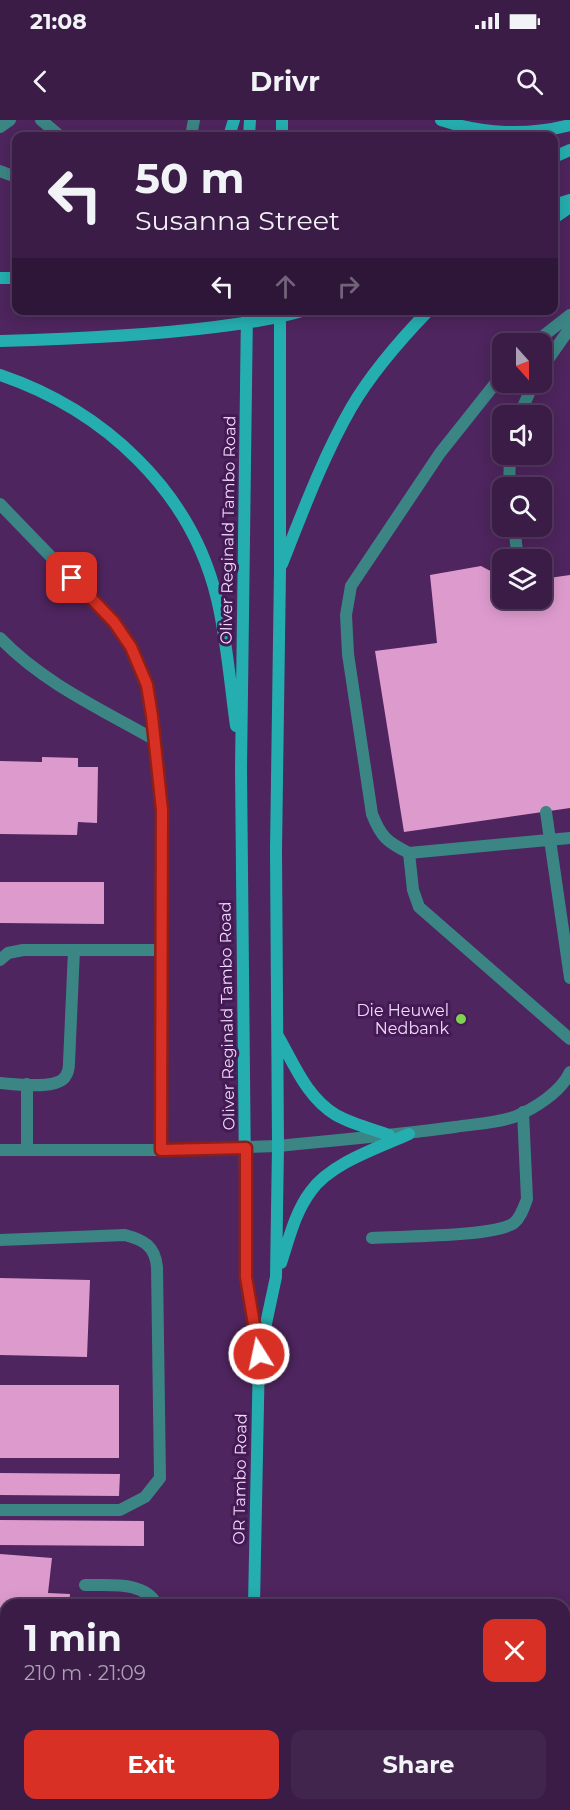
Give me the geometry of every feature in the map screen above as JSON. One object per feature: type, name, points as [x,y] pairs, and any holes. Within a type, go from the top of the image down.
[{"type":"main road","points":[[441,120],[470,128],[498,131],[529,132],[570,125]]},
{"type":"main road","points":[[558,215],[570,203]]},
{"type":"main road","points":[[0,341],[168,332],[269,315]]},
{"type":"main road","points":[[276,1276],[280,315]]},
{"type":"main road","points":[[280,570],[310,493],[351,407],[400,340],[424,315]]},
{"type":"main road","name":"Oliver Reginald Tambo Road","points":[[247,317],[241,769],[246,1277],[259,1354]]},
{"type":"main road","points":[[0,375],[41,391],[90,418],[127,448],[153,474],[184,518],[196,541],[217,597],[241,769]]},
{"type":"main road","points":[[278,1035],[304,1082],[322,1105],[337,1115],[389,1135]]},
{"type":"main road","points":[[259,1354],[276,1276],[295,1221],[312,1189],[343,1165],[409,1134]]},
{"type":"main road","name":"OR Tambo Road","points":[[254,1599],[259,1354]]},
{"type":"street","points":[[0,127],[10,120]]},
{"type":"street","points":[[41,120],[55,132]]},
{"type":"street","points":[[547,333],[570,315]]},
{"type":"street","points":[[552,354],[570,328]]},
{"type":"street","points":[[492,388],[440,453],[351,586],[346,615],[348,654],[372,814],[387,842],[409,853],[570,838]]},
{"type":"street","points":[[0,504],[114,622],[131,647],[147,685],[162,810],[161,1150]]},
{"type":"street","points":[[0,638],[15,654],[44,677],[155,740]]},
{"type":"street","points":[[546,812],[570,978]]},
{"type":"street","points":[[409,853],[413,890],[419,907],[570,1039]]},
{"type":"street","points":[[0,960],[8,953],[23,950],[161,950]]},
{"type":"street","points":[[0,1083],[58,1083],[64,1078],[68,1070],[74,950]]},
{"type":"street","points":[[0,1150],[246,1148],[409,1134],[514,1117],[536,1106],[554,1092],[567,1079],[570,1072]]},
{"type":"street","points":[[27,1084],[27,1150]]},
{"type":"street","points":[[372,1238],[494,1231],[516,1222],[527,1199],[523,1112]]},
{"type":"street","points":[[0,1240],[125,1235],[139,1238],[153,1250],[157,1267],[160,1478],[145,1497],[120,1510],[0,1510]]},
{"type":"street","points":[[85,1585],[132,1587],[145,1591],[154,1599]]},
{"type":"building","points":[[481,566],[492,572],[492,609],[552,609],[552,578],[570,575],[570,808],[404,832],[375,651],[437,643],[430,575]]},
{"type":"building","points":[[42,757],[78,758],[78,767],[98,767],[97,823],[78,822],[77,835],[0,834],[0,761],[42,762]]},
{"type":"building","points":[[0,882],[104,882],[104,924],[0,923]]},
{"type":"building","points":[[0,1278],[90,1280],[87,1357],[0,1355]]},
{"type":"building","points":[[0,1385],[119,1385],[119,1458],[0,1458]]},
{"type":"building","points":[[0,1473],[120,1474],[119,1496],[0,1495]]},
{"type":"building","points":[[0,1520],[144,1521],[144,1546],[0,1545]]},
{"type":"building","points":[[0,1554],[52,1558],[48,1593],[70,1594],[70,1599],[0,1599]]},
{"type":"place","name":"Die Heuwel Nedbank","points":[[461,1019]]},
{"type":"route","points":[[72,578],[114,622],[131,647],[147,685],[162,810],[161,1150],[246,1148],[246,1277],[259,1354]]}]
